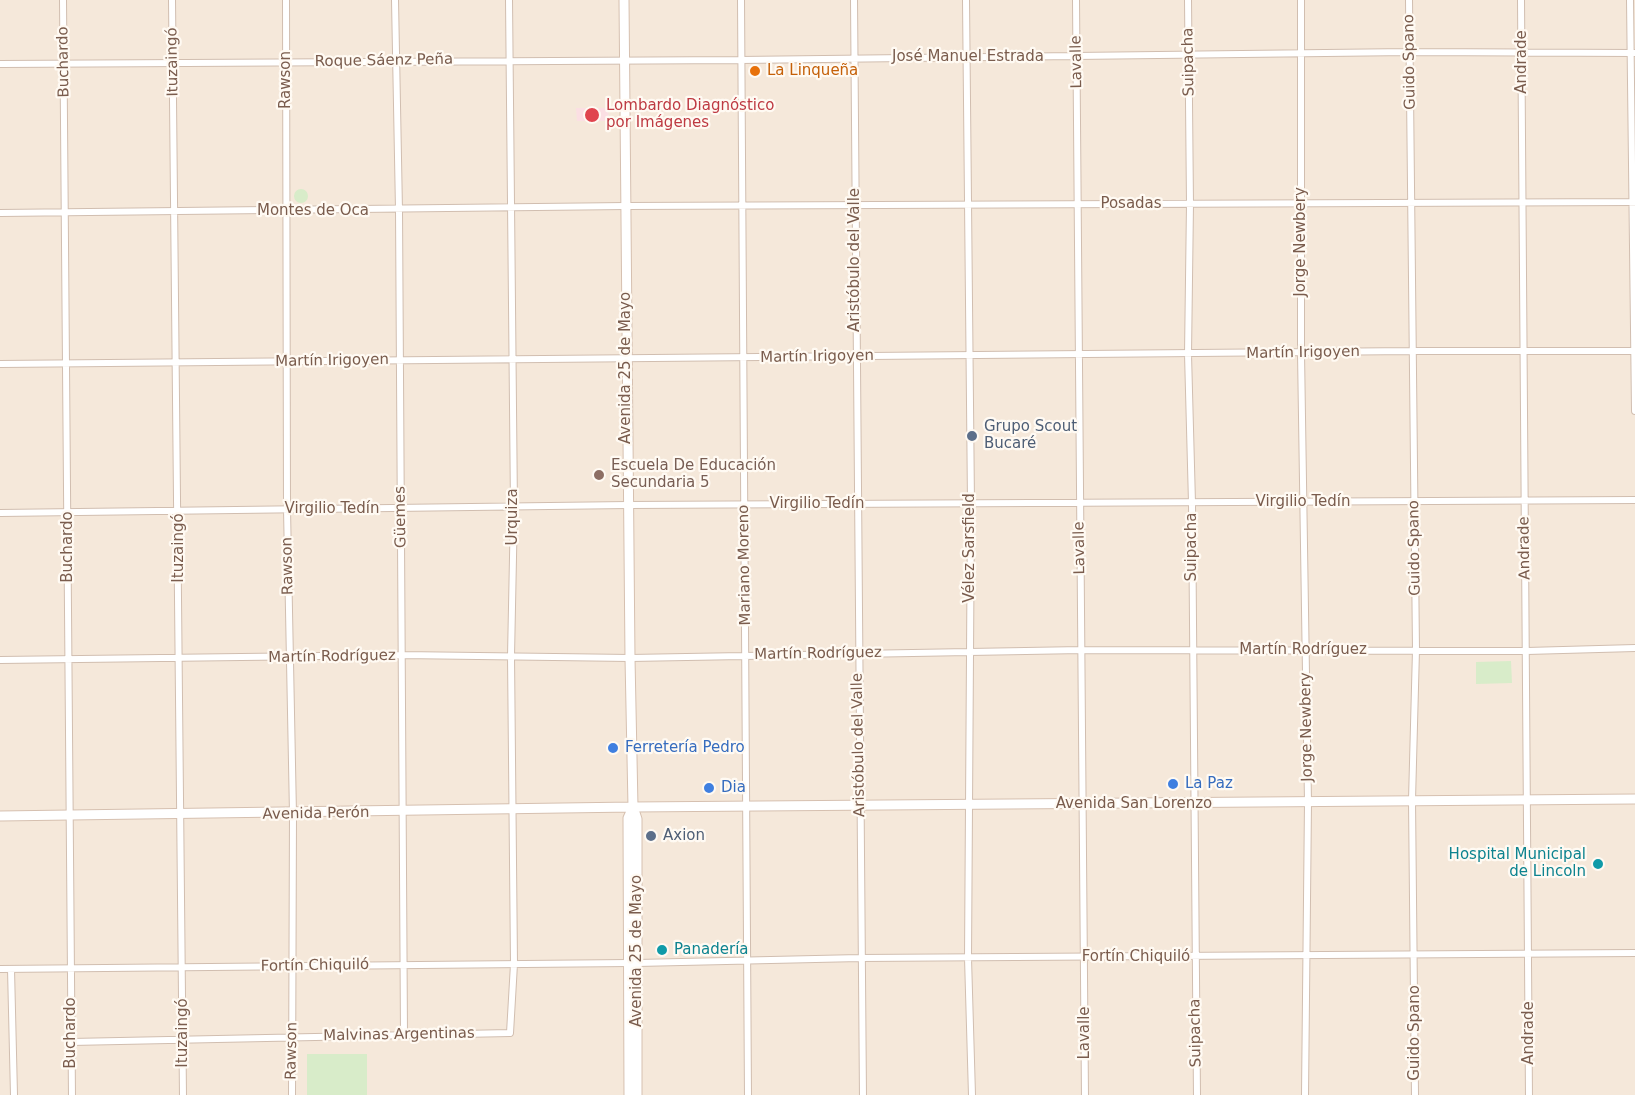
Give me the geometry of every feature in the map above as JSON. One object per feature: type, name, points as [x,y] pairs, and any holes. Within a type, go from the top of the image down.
[{"type":"main road","name":"Avenida 25 de Mayo","points":[[624,0],[625,360],[630,658],[633,807],[638,819],[628,1095]]},
{"type":"main road","name":"Avenida San Lorenzo","points":[[633,807],[1192,804],[1528,798],[1635,799]]},
{"type":"main road","name":"Avenida Perón","points":[[0,816],[403,813],[633,807]]},
{"type":"main road","name":"Avenida 25 de Mayo","points":[[633,963],[637,1095]]},
{"type":"street","name":"Buchardo","points":[[63,0],[67,212],[67,660],[71,816],[72,1095]]},
{"type":"street","name":"Ituzaingó","points":[[172,0],[179,510],[178,658],[183,1095]]},
{"type":"street","name":"Rawson","points":[[286,0],[287,509],[293,814],[292,1095]]},
{"type":"street","name":"Güemes","points":[[395,0],[399,210],[398,359],[404,1034]]},
{"type":"street","name":"Urquiza","points":[[508,0],[514,507],[512,656],[514,964],[510,1033]]},
{"type":"street","name":"Mariano Moreno","points":[[741,0],[747,654],[748,1095]]},
{"type":"street","name":"Aristóbulo del Valle","points":[[854,0],[855,355],[863,1095]]},
{"type":"street","name":"Vélez Sarsfield","points":[[966,0],[966,206],[971,503],[968,958],[972,1095]]},
{"type":"street","name":"Lavalle","points":[[1076,0],[1081,353],[1079,502],[1086,957],[1085,1095]]},
{"type":"street","name":"Suipacha","points":[[1188,0],[1190,204],[1188,354],[1192,503],[1192,804],[1197,1095]]},
{"type":"street","name":"Jorge Newbery","points":[[1301,0],[1301,353],[1308,802],[1305,1095]]},
{"type":"street","name":"Guido Spano","points":[[1409,0],[1416,650],[1412,800],[1415,1095]]},
{"type":"street","name":"Andrade","points":[[1521,0],[1529,1095]]},
{"type":"street","points":[[1630,0],[1633,53],[1635,411]]},
{"type":"street","name":"José Manuel Estrada","points":[[625,61],[1409,52],[1633,53]]},
{"type":"street","name":"Roque Sáenz Peña","points":[[0,64],[286,63],[395,60],[625,61]]},
{"type":"street","name":"Posadas","points":[[626,206],[743,208],[1633,202]]},
{"type":"street","name":"Montes de Oca","points":[[0,213],[512,210],[626,206]]},
{"type":"street","name":"Martín Irigoyen","points":[[0,364],[511,358],[625,360],[1081,353],[1634,351]]},
{"type":"street","name":"Virgilio Tedín","points":[[0,513],[744,504],[1635,500]]},
{"type":"street","name":"Martín Rodríguez","points":[[0,660],[402,655],[630,658],[747,654],[1082,650],[1527,651],[1635,648]]},
{"type":"street","name":"Fortín Chiquiló","points":[[0,969],[633,963],[860,958],[1308,957],[1635,953]]},
{"type":"street","points":[[11,969],[14,1095]]},
{"type":"street","name":"Malvinas Argentinas","points":[[71,1042],[510,1033]]},
{"type":"shaded area","points":[[0,0],[1635,0],[1635,1095],[0,1095]]},
{"type":"shaded area","name":"Lombardo Diagnóstico por Imágenes","points":[[576,108],[608,108],[609,121],[577,121]]},
{"type":"green space","points":[[298,189],[304,189],[308,196],[304,203],[298,203],[294,199],[294,193]]},
{"type":"green space","points":[[1511,661],[1512,683],[1476,684],[1476,662]]},
{"type":"green space","points":[[307,1054],[367,1054],[367,1095],[307,1095]]},
{"type":"place","name":"La Linqueña","points":[[755,71]]},
{"type":"place","name":"Lombardo Diagnóstico por Imágenes","points":[[592,115]]},
{"type":"place","name":"Grupo Scout Bucaré","points":[[972,436]]},
{"type":"place","name":"Escuela De Educación Secundaria 5","points":[[599,475]]},
{"type":"place","name":"Ferretería Pedro","points":[[613,748]]},
{"type":"place","name":"La Paz","points":[[1173,784]]},
{"type":"place","name":"Dia","points":[[709,788]]},
{"type":"place","name":"Axion","points":[[651,836]]},
{"type":"place","name":"Hospital Municipal de Lincoln","points":[[1598,864]]},
{"type":"place","name":"Panadería","points":[[662,950]]}]
